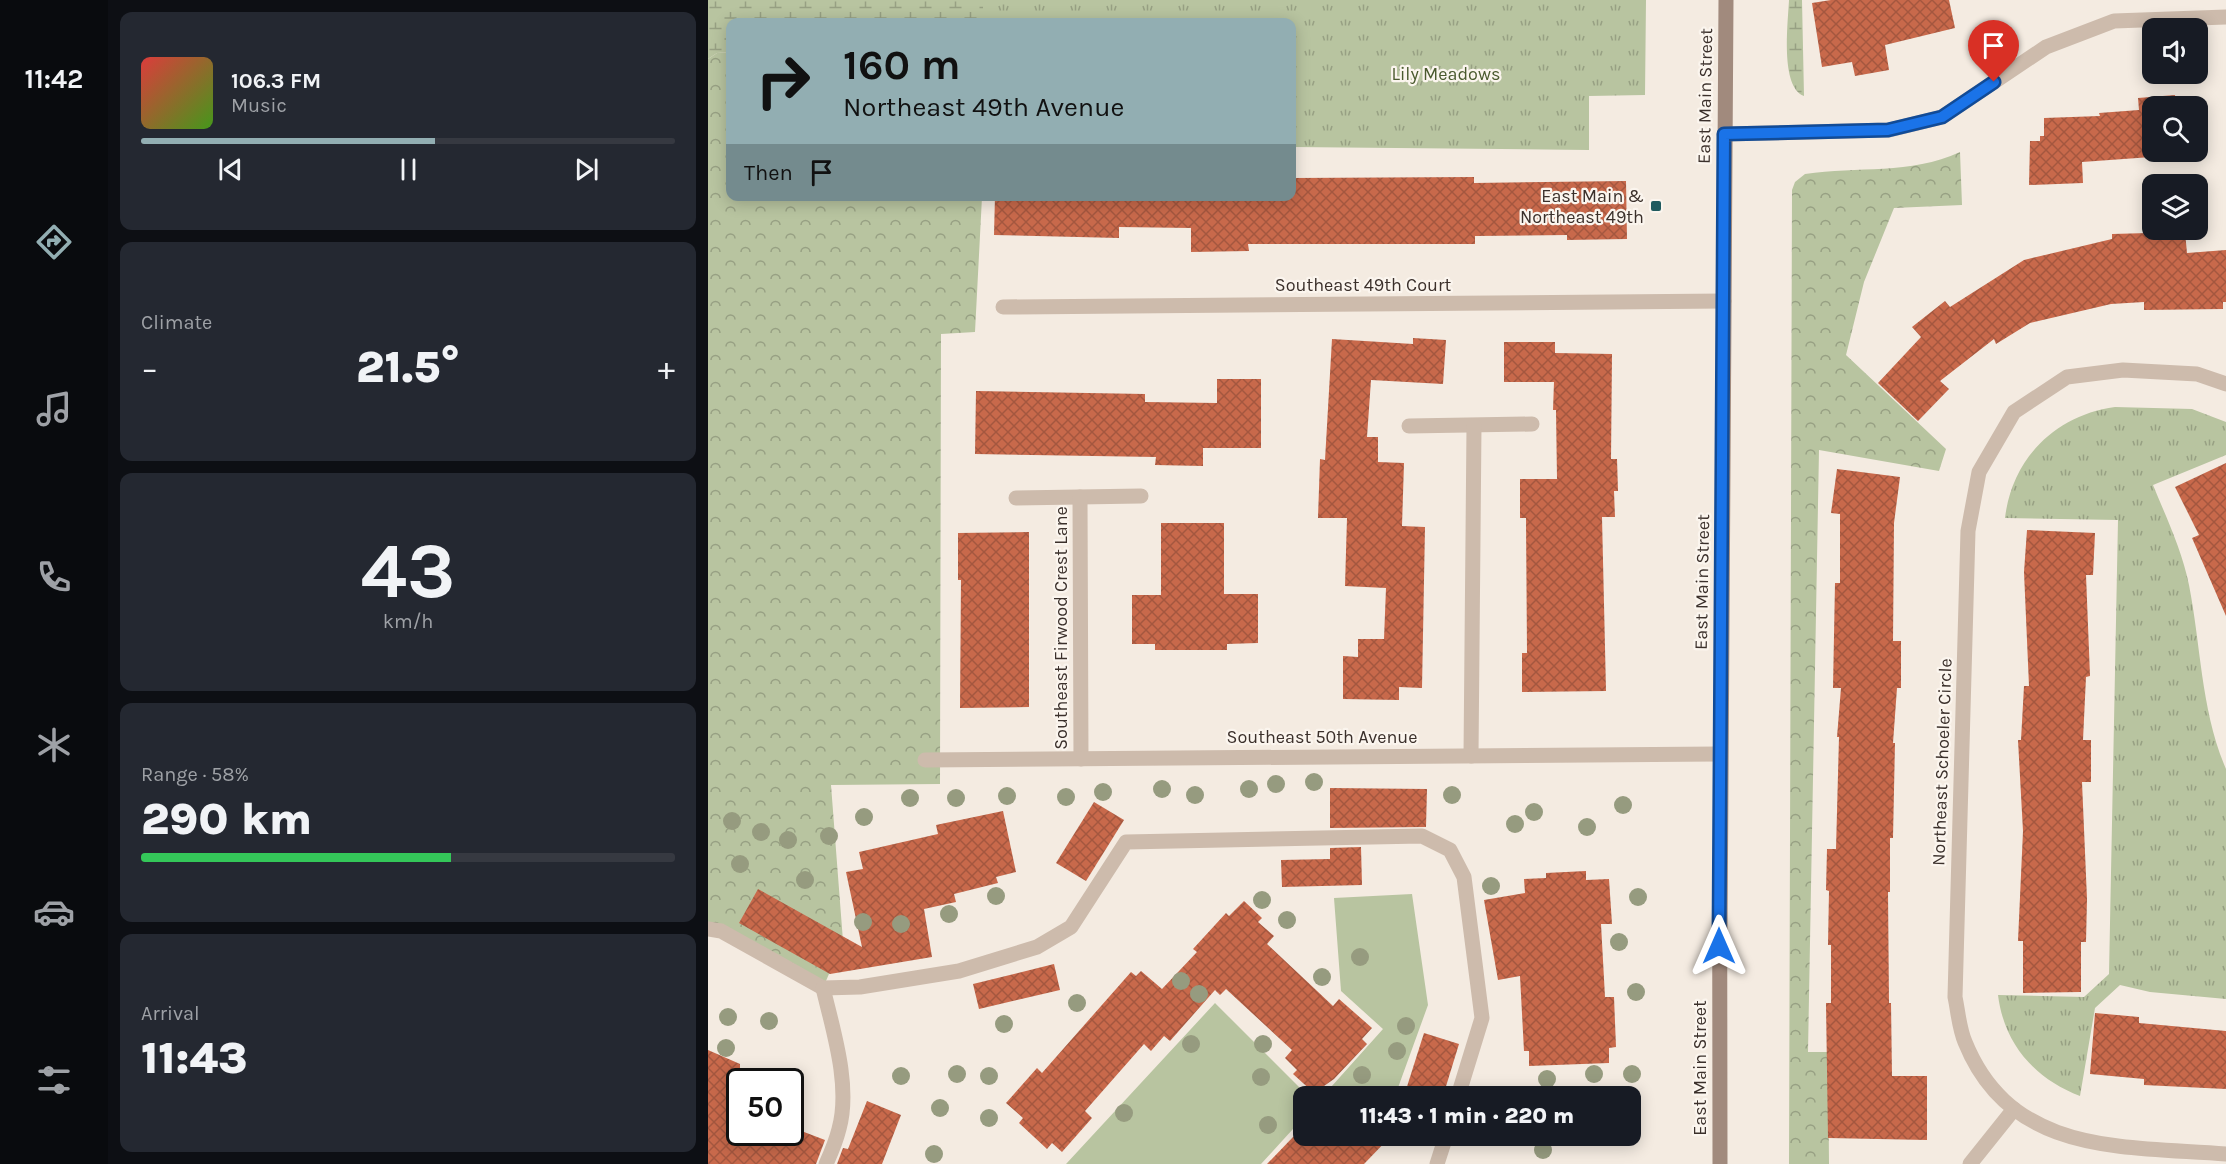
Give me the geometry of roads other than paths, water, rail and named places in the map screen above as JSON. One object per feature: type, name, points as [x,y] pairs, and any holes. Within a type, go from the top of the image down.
[{"type":"main road","name":"East Main Street","points":[[1720,1164],[1718,754],[1726,0]]},
{"type":"street","points":[[1724,134],[1888,130],[1942,117],[2046,47],[2114,21],[2226,17]]},
{"type":"street","name":"Southeast 49th Court","points":[[1003,307],[1724,301]]},
{"type":"street","name":"Northeast Schoeler Circle","points":[[2226,384],[2197,374],[2123,370],[2067,377],[2014,412],[1979,472],[1968,531],[1955,997],[1964,1040],[1978,1068],[2014,1110],[2051,1131],[2089,1143],[2226,1154]]},
{"type":"street","points":[[1410,426],[1532,424]]},
{"type":"street","points":[[1471,756],[1474,426]]},
{"type":"street","name":"Southeast Firwood Crest Lane","points":[[1016,498],[1141,496]]},
{"type":"street","name":"Southeast Firwood Crest Lane","points":[[1080,497],[1081,759]]},
{"type":"street","name":"Southeast 50th Avenue","points":[[926,760],[1718,754]]},
{"type":"street","points":[[708,928],[721,930],[823,988],[860,987],[959,970],[1037,947],[1071,927],[1126,842],[1422,836],[1450,850],[1464,877],[1482,1018],[1461,1086]]},
{"type":"street","points":[[823,988],[838,1052],[843,1100],[840,1129],[826,1164]]},
{"type":"street","points":[[1970,1164],[2014,1110]]},
{"type":"street","points":[[1437,1164],[1443,1146]]},
{"type":"place","name":"East Main & Northeast 49th","points":[[1656,206]]},
{"type":"park label","name":"Lily Meadows","points":[[1446,74]]}]
